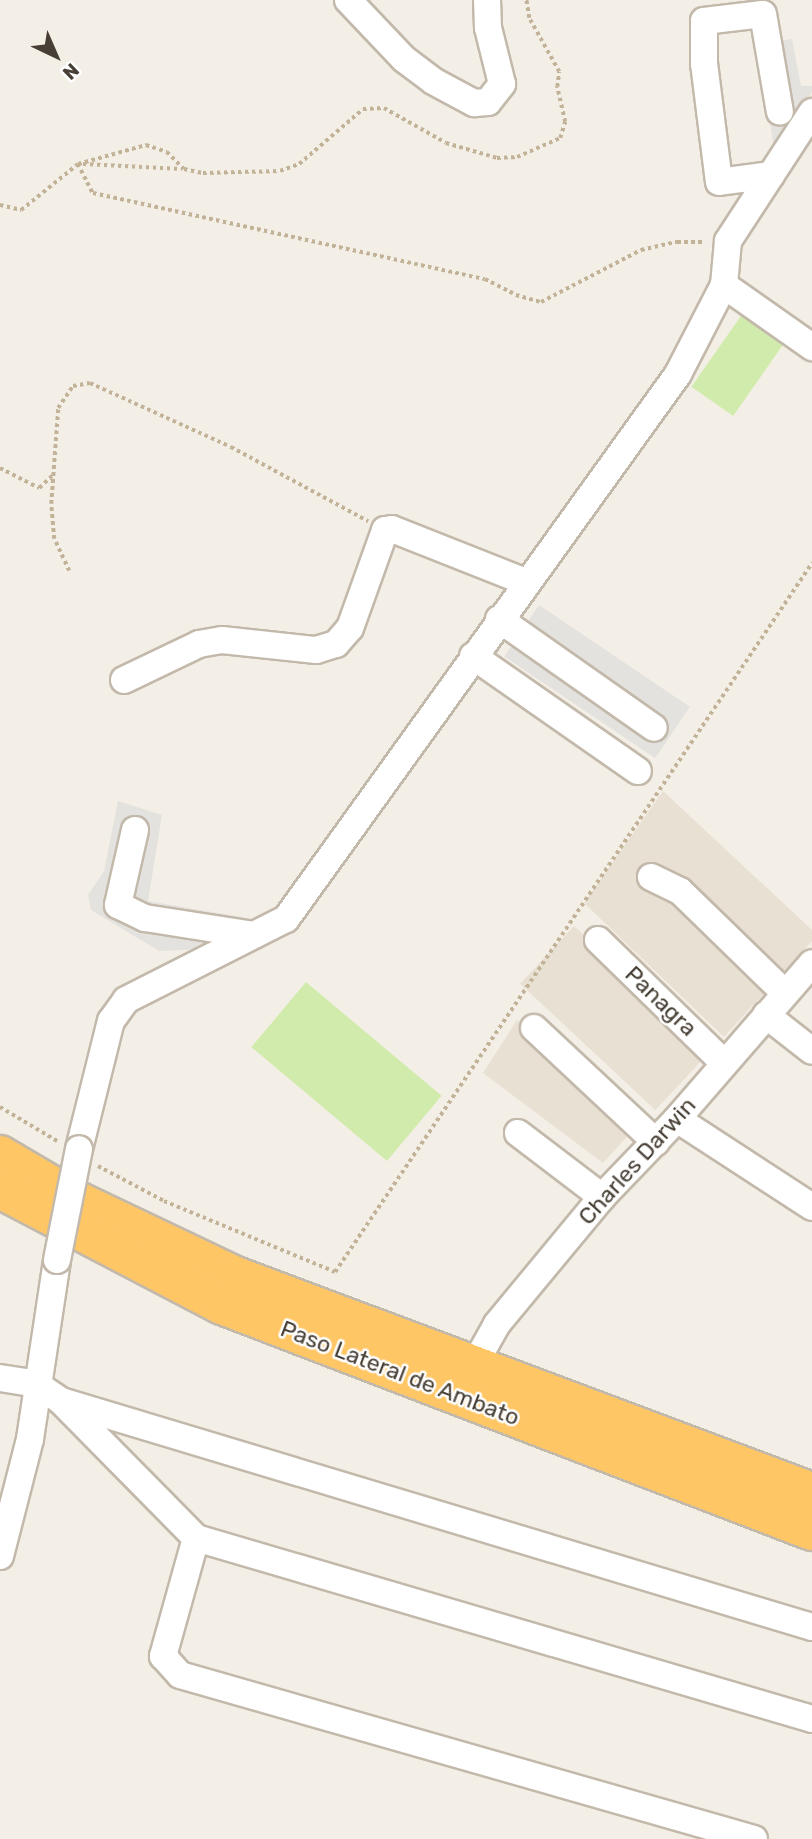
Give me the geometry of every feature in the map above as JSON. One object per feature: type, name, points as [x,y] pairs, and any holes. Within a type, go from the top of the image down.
[{"type":"highway","name":"Paso Lateral de Ambato","points":[[0,1155],[78,1200],[233,1275],[473,1367],[685,1463],[812,1531]]},
{"type":"highway","name":"Paso Lateral de Ambato","points":[[0,1189],[222,1305],[685,1463],[812,1492]]},
{"type":"street","points":[[348,0],[404,59],[450,92],[474,103],[488,102],[502,84],[488,28],[487,0]]},
{"type":"street","points":[[771,176],[719,182],[704,64],[704,21],[763,14],[780,112]]},
{"type":"street","points":[[1,1551],[30,1440],[36,1384],[77,1151],[111,1021],[126,1000],[286,919],[499,619],[678,374],[724,285],[728,241],[812,112]]},
{"type":"street","points":[[724,285],[812,347]]},
{"type":"street","points":[[124,680],[199,643],[222,640],[316,650],[336,644],[350,628],[384,530],[392,529],[526,582]]},
{"type":"street","points":[[499,619],[654,728]]},
{"type":"street","points":[[473,656],[638,771]]},
{"type":"street","points":[[135,830],[118,905],[145,918],[253,936]]},
{"type":"street","points":[[652,877],[680,891],[785,992]]},
{"type":"street","name":"Panagra","points":[[598,940],[724,1063]]},
{"type":"street","name":"Charles Darwin","points":[[473,1367],[497,1324],[602,1197],[677,1119],[812,963]]},
{"type":"street","points":[[766,1015],[812,1051]]},
{"type":"street","points":[[534,1028],[656,1142]]},
{"type":"street","points":[[677,1119],[812,1207]]},
{"type":"street","points":[[517,1133],[602,1197]]},
{"type":"street","points":[[0,1378],[36,1384],[61,1401],[196,1538],[812,1719]]},
{"type":"street","points":[[61,1401],[812,1627]]},
{"type":"street","points":[[196,1538],[163,1656],[180,1675],[754,1839]]},
{"type":"path","points":[[79,163],[170,172],[184,169],[203,173],[280,171],[299,164],[363,109],[384,108],[446,143],[496,158],[517,157],[560,138],[565,122],[556,87],[559,72],[529,18],[526,0]]},
{"type":"path","points":[[0,205],[21,210],[79,163],[146,145],[167,152],[184,169]]},
{"type":"path","points":[[79,163],[93,193],[485,279],[516,295],[541,302],[640,250],[677,242],[728,241]]},
{"type":"path","points":[[69,571],[54,539],[53,474],[58,408],[73,386],[90,383],[232,447],[384,530]]},
{"type":"path","points":[[0,468],[39,488],[53,474]]},
{"type":"path","points":[[0,1107],[164,1201],[335,1272],[812,563]]},
{"type":"shaded area","points":[[792,39],[801,86],[812,86],[812,92],[774,150],[759,43]]},
{"type":"shaded area","points":[[539,605],[690,707],[655,758],[504,656]]},
{"type":"shaded area","points":[[663,791],[812,930],[812,941],[724,1037],[584,903]]},
{"type":"shaded area","points":[[118,801],[162,815],[148,901],[265,921],[205,949],[159,951],[91,910],[88,895],[104,871]]},
{"type":"shaded area","points":[[574,926],[709,1052],[655,1110],[520,984]]},
{"type":"shaded area","points":[[517,1020],[634,1129],[603,1163],[483,1073]]},
{"type":"green space","points":[[743,313],[785,342],[733,416],[691,387]]},
{"type":"green space","points":[[306,982],[442,1096],[387,1161],[251,1047]]}]
